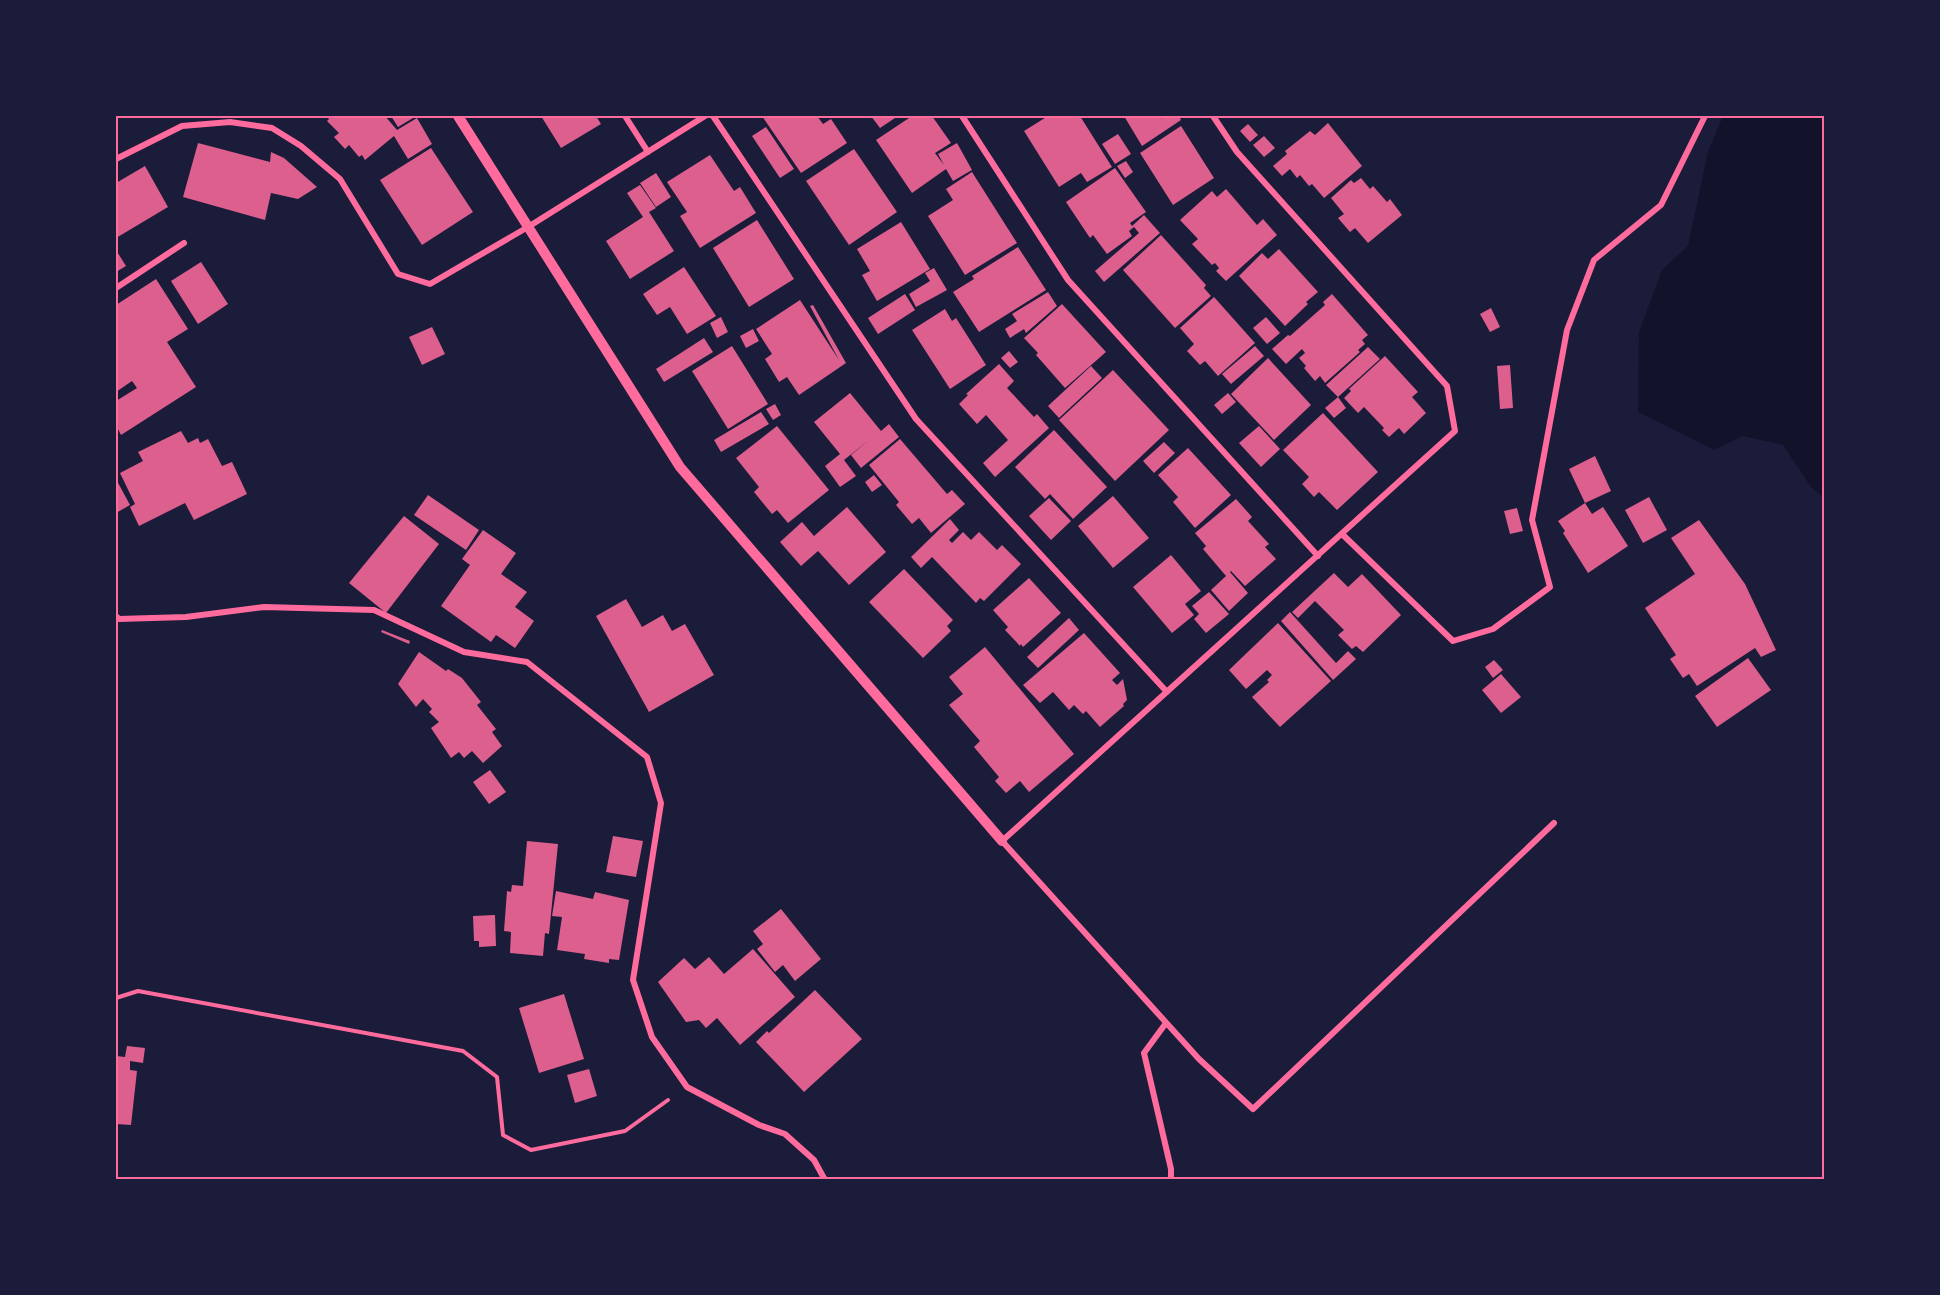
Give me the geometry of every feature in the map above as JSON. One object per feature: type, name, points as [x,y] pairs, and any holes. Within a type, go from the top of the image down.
[{"type":"street","points":[[458,116],[680,467],[1002,841],[1199,1059],[1253,1109],[1554,823]]},
{"type":"street","points":[[625,116],[648,152]]},
{"type":"street","points":[[116,159],[182,126],[230,122],[272,128],[301,146],[340,179],[398,274],[430,284],[528,227],[705,116]]},
{"type":"street","points":[[713,116],[916,419],[1167,692]]},
{"type":"street","points":[[962,116],[1068,280],[1318,556]]},
{"type":"street","points":[[1002,841],[1455,431],[1447,386],[1237,152],[1213,116]]},
{"type":"street","points":[[1342,534],[1453,642],[1493,629],[1550,587],[1532,520],[1568,330],[1594,260],[1661,205],[1705,116]]},
{"type":"street","points":[[116,288],[184,243]]},
{"type":"street","points":[[116,616],[119,619],[186,617],[264,607],[374,610],[464,652],[527,662],[647,757],[661,803],[633,981],[652,1037],[687,1087],[759,1125],[784,1134],[814,1160],[825,1179]]},
{"type":"street","points":[[1166,1023],[1144,1053],[1172,1169],[1171,1179]]},
{"type":"path","points":[[116,998],[138,991],[463,1051],[497,1077],[503,1135],[531,1150],[625,1131],[687,1087]]},
{"type":"shaded area","points":[[1723,116],[1824,116],[1824,498],[1811,487],[1783,445],[1743,436],[1714,450],[1638,412],[1639,332],[1662,270],[1688,246],[1708,152]]},
{"type":"building","points":[[327,116],[385,116],[397,130],[417,118],[432,144],[408,159],[394,136],[365,160],[362,155],[359,157],[349,145],[345,149],[334,137],[339,133],[327,121],[329,119]]},
{"type":"building","points":[[391,116],[412,116],[413,118],[398,127]]},
{"type":"building","points":[[541,116],[596,116],[601,124],[561,148]]},
{"type":"building","points":[[762,116],[817,116],[823,124],[831,119],[847,143],[801,173]]},
{"type":"building","points":[[871,116],[898,116],[880,128]]},
{"type":"building","points":[[912,116],[932,116],[951,143],[935,153],[944,165],[938,154],[957,143],[972,170],[953,181],[946,169],[912,193],[876,140]]},
{"type":"building","points":[[1048,116],[1080,116],[1112,167],[1087,182],[1081,173],[1059,187],[1024,131]]},
{"type":"building","points":[[1124,116],[1164,116],[1160,119],[1165,116],[1179,116],[1181,120],[1142,146]]},
{"type":"building","points":[[1328,123],[1362,166],[1324,198],[1312,184],[1309,186],[1300,175],[1297,178],[1290,169],[1282,176],[1273,166],[1287,154],[1285,151],[1310,131],[1315,135]]},
{"type":"building","points":[[1248,124],[1258,135],[1250,142],[1240,131]]},
{"type":"building","points":[[1181,126],[1214,178],[1173,205],[1140,153]]},
{"type":"building","points":[[766,127],[794,169],[780,178],[752,136]]},
{"type":"building","points":[[1118,134],[1131,154],[1115,164],[1102,144]]},
{"type":"building","points":[[1264,136],[1275,148],[1264,157],[1253,145]]},
{"type":"building","points":[[198,143],[270,162],[271,152],[284,158],[317,187],[298,199],[271,193],[265,220],[183,197]]},
{"type":"building","points":[[431,148],[473,212],[422,245],[380,180]]},
{"type":"building","points":[[854,149],[897,212],[849,245],[806,181]]},
{"type":"building","points":[[710,155],[734,191],[740,187],[756,213],[700,248],[680,216],[687,212],[667,182]]},
{"type":"building","points":[[1126,161],[1133,172],[1125,178],[1117,166]]},
{"type":"building","points":[[145,166],[168,207],[116,238],[116,183]]},
{"type":"building","points":[[1115,168],[1146,212],[1130,223],[1132,226],[1144,215],[1160,233],[1104,282],[1095,271],[1139,233],[1134,227],[1129,231],[1132,236],[1107,254],[1093,235],[1090,238],[1066,202]]},
{"type":"building","points":[[972,172],[1017,243],[965,275],[928,216],[953,200],[946,189]]},
{"type":"building","points":[[656,173],[671,197],[656,207],[640,183]]},
{"type":"building","points":[[1361,178],[1370,189],[1373,186],[1387,202],[1390,199],[1402,215],[1368,243],[1355,228],[1350,232],[1338,218],[1344,214],[1331,198],[1351,180],[1354,183]]},
{"type":"building","points":[[640,185],[656,208],[649,212],[674,251],[630,279],[606,241],[643,217],[627,193]]},
{"type":"building","points":[[1226,189],[1257,225],[1263,219],[1277,235],[1226,281],[1216,271],[1219,268],[1215,263],[1212,265],[1192,244],[1198,239],[1180,220],[1212,191],[1217,197]]},
{"type":"building","points":[[757,220],[794,279],[749,307],[713,248]]},
{"type":"building","points":[[901,222],[930,269],[877,301],[862,275],[870,271],[857,249]]},
{"type":"building","points":[[1161,235],[1206,285],[1204,288],[1211,296],[1175,328],[1123,270]]},
{"type":"building","points":[[1018,247],[1046,290],[979,332],[953,292],[974,279],[972,276]]},
{"type":"building","points":[[1279,249],[1318,292],[1285,326],[1239,276],[1262,253],[1268,259]]},
{"type":"building","points":[[116,250],[126,266],[116,272]]},
{"type":"building","points":[[201,262],[228,304],[198,324],[171,281]]},
{"type":"building","points":[[684,267],[716,316],[687,334],[670,307],[657,315],[643,294]]},
{"type":"building","points":[[934,268],[947,290],[916,307],[909,294],[930,281],[925,273]]},
{"type":"building","points":[[156,279],[188,329],[167,342],[196,387],[121,435],[116,425],[116,401],[137,388],[132,381],[116,392],[116,305]]},
{"type":"building","points":[[1048,292],[1057,306],[1026,333],[1024,329],[1010,338],[1005,329],[1017,321],[1012,314]]},
{"type":"building","points":[[905,294],[915,310],[878,334],[868,318]]},
{"type":"building","points":[[1332,294],[1368,335],[1362,340],[1365,344],[1358,350],[1360,352],[1325,383],[1320,376],[1315,381],[1304,368],[1306,366],[1299,358],[1305,353],[1302,349],[1286,364],[1272,349],[1325,305],[1323,302]]},
{"type":"building","points":[[1214,297],[1255,343],[1218,376],[1205,361],[1200,365],[1187,351],[1194,344],[1180,328]]},
{"type":"building","points":[[800,300],[839,360],[810,306],[813,305],[846,363],[799,395],[787,377],[779,382],[765,359],[772,354],[756,329]]},
{"type":"building","points":[[1062,304],[1106,352],[1065,388],[1024,338]]},
{"type":"building","points":[[1491,308],[1500,327],[1490,332],[1480,314]]},
{"type":"building","points":[[945,309],[952,321],[956,318],[986,365],[950,389],[912,330]]},
{"type":"building","points":[[721,317],[728,332],[717,338],[710,323]]},
{"type":"building","points":[[1266,317],[1280,333],[1267,344],[1253,328]]},
{"type":"building","points":[[432,327],[445,354],[422,365],[409,337]]},
{"type":"building","points":[[753,329],[759,341],[746,348],[740,336]]},
{"type":"building","points":[[704,338],[713,352],[664,382],[656,369]]},
{"type":"building","points":[[732,346],[768,404],[728,429],[692,371]]},
{"type":"building","points":[[1255,346],[1264,356],[1231,384],[1222,374]]},
{"type":"building","points":[[1368,347],[1380,359],[1338,397],[1326,385]]},
{"type":"building","points":[[1009,351],[1018,362],[1010,368],[1001,358]]},
{"type":"building","points":[[1385,356],[1418,392],[1412,397],[1426,413],[1404,434],[1399,428],[1389,437],[1382,430],[1384,428],[1364,407],[1358,413],[1344,398],[1351,391],[1349,389]]},
{"type":"building","points":[[1268,358],[1311,405],[1274,440],[1231,394]]},
{"type":"building","points":[[999,364],[1014,381],[1007,388],[1034,417],[1037,414],[1049,428],[995,477],[983,463],[1008,440],[986,415],[977,424],[959,404],[968,395],[966,394]]},
{"type":"building","points":[[1510,365],[1513,408],[1500,409],[1497,366]]},
{"type":"building","points":[[1091,366],[1102,378],[1059,418],[1048,406]]},
{"type":"building","points":[[1113,370],[1169,430],[1115,481],[1059,420]]},
{"type":"building","points":[[850,393],[881,431],[889,424],[899,437],[861,468],[851,455],[869,440],[844,460],[856,476],[840,487],[825,466],[840,454],[814,422]]},
{"type":"building","points":[[1228,393],[1236,402],[1222,414],[1214,405]]},
{"type":"building","points":[[1338,397],[1346,408],[1334,418],[1325,408]]},
{"type":"building","points":[[775,404],[781,415],[773,420],[766,409]]},
{"type":"building","points":[[761,412],[769,424],[721,452],[714,440]]},
{"type":"building","points":[[1323,413],[1378,472],[1337,510],[1319,492],[1314,497],[1302,484],[1309,477],[1283,450]]},
{"type":"building","points":[[777,426],[829,490],[788,523],[777,510],[772,514],[754,492],[759,487],[736,458]]},
{"type":"building","points":[[1259,426],[1280,449],[1261,467],[1239,443]]},
{"type":"building","points":[[1054,430],[1107,487],[1073,519],[1050,494],[1045,499],[1015,467]]},
{"type":"building","points":[[181,431],[188,443],[198,438],[200,443],[208,439],[222,466],[232,462],[247,494],[194,520],[185,503],[139,526],[130,507],[135,504],[120,473],[143,461],[138,452]]},
{"type":"building","points":[[900,439],[947,494],[952,490],[965,504],[931,533],[919,518],[912,524],[896,505],[899,502],[869,465]]},
{"type":"building","points":[[1164,442],[1175,453],[1154,473],[1143,461]]},
{"type":"building","points":[[1188,448],[1231,495],[1195,528],[1173,502],[1178,497],[1158,475]]},
{"type":"building","points":[[1595,456],[1611,491],[1585,503],[1569,469]]},
{"type":"building","points":[[874,475],[882,485],[872,492],[865,482]]},
{"type":"building","points":[[116,479],[130,505],[116,513]]},
{"type":"building","points":[[428,495],[479,530],[466,550],[414,515]]},
{"type":"building","points":[[1113,496],[1149,538],[1113,568],[1078,526]]},
{"type":"building","points":[[1649,497],[1667,530],[1643,543],[1625,510]]},
{"type":"building","points":[[1049,498],[1071,521],[1051,540],[1029,516]]},
{"type":"building","points":[[1236,499],[1252,517],[1248,521],[1269,544],[1265,547],[1276,559],[1245,586],[1230,572],[1248,593],[1229,611],[1211,590],[1226,576],[1203,549],[1206,546],[1195,533]]},
{"type":"building","points":[[1585,503],[1592,514],[1603,507],[1628,546],[1588,573],[1558,521]]},
{"type":"building","points":[[847,507],[886,552],[849,585],[818,551],[801,566],[780,542],[802,522],[814,536]]},
{"type":"building","points":[[1517,508],[1523,531],[1510,534],[1504,511]]},
{"type":"building","points":[[404,516],[439,544],[386,613],[349,583]]},
{"type":"building","points":[[950,519],[959,530],[949,540],[952,543],[963,532],[971,540],[979,532],[997,550],[1002,545],[1021,564],[984,601],[980,598],[976,603],[932,557],[921,568],[911,557]]},
{"type":"building","points":[[1699,520],[1745,584],[1776,650],[1761,657],[1755,648],[1697,686],[1689,674],[1683,678],[1670,659],[1676,655],[1645,608],[1695,574],[1671,538]]},
{"type":"building","points":[[483,530],[516,553],[501,574],[527,592],[515,607],[534,621],[515,648],[496,635],[491,642],[441,606],[470,565],[462,559]]},
{"type":"building","points":[[1171,555],[1201,591],[1185,604],[1194,615],[1172,633],[1133,587]]},
{"type":"building","points":[[904,569],[953,620],[947,626],[951,631],[923,658],[869,602]]},
{"type":"building","points":[[1334,573],[1348,587],[1362,574],[1401,615],[1363,652],[1356,646],[1352,649],[1338,635],[1344,630],[1315,601],[1298,618],[1292,612]]},
{"type":"building","points":[[1029,578],[1061,613],[1023,647],[1005,630],[1008,627],[993,610]]},
{"type":"building","points":[[1209,592],[1229,614],[1206,633],[1194,619],[1199,614],[1192,606]]},
{"type":"building","points":[[626,599],[642,627],[663,615],[672,631],[685,624],[714,675],[649,712],[596,616]]},
{"type":"building","points":[[1290,612],[1336,663],[1348,651],[1356,659],[1333,680],[1281,621]]},
{"type":"building","points":[[1069,618],[1079,630],[1038,668],[1027,657]]},
{"type":"building","points":[[1278,623],[1331,681],[1280,727],[1252,697],[1269,682],[1267,680],[1272,675],[1267,670],[1246,689],[1229,670]]},
{"type":"building","points":[[382,630],[410,641],[409,644],[381,632]]},
{"type":"building","points":[[1084,633],[1120,673],[1112,680],[1117,685],[1123,679],[1127,700],[1124,706],[1100,727],[1086,711],[1083,714],[1074,705],[1069,710],[1053,692],[1040,703],[1023,685]]},
{"type":"building","points":[[985,647],[1074,754],[1029,792],[1020,781],[1006,793],[995,781],[999,777],[974,747],[980,741],[949,705],[963,694],[949,677]]},
{"type":"building","points":[[419,652],[446,671],[448,669],[462,678],[481,702],[477,705],[496,729],[492,732],[502,746],[483,763],[472,751],[464,758],[459,752],[451,758],[431,728],[439,722],[429,712],[432,709],[423,699],[416,707],[398,684]]},
{"type":"building","points":[[1748,658],[1771,690],[1717,727],[1695,696]]},
{"type":"building","points":[[1494,660],[1503,670],[1493,678],[1485,667]]},
{"type":"building","points":[[1501,674],[1521,697],[1501,713],[1482,690]]},
{"type":"building","points":[[490,770],[506,792],[489,804],[473,782]]},
{"type":"building","points":[[613,836],[643,841],[636,877],[606,872]]},
{"type":"building","points":[[527,841],[558,844],[549,934],[545,933],[543,956],[510,953],[511,932],[504,931],[507,891],[511,892],[512,885],[523,886]]},
{"type":"building","points":[[556,891],[593,899],[595,892],[629,900],[619,960],[609,959],[609,963],[584,959],[585,954],[557,950],[562,917],[552,916]]},
{"type":"building","points":[[781,909],[821,959],[795,981],[783,965],[775,972],[757,949],[763,944],[753,931]]},
{"type":"building","points":[[495,915],[496,946],[479,947],[479,941],[474,941],[473,916]]},
{"type":"building","points":[[753,949],[795,997],[740,1045],[717,1018],[706,1028],[699,1020],[686,1022],[658,982],[684,958],[695,969],[709,957],[724,974]]},
{"type":"building","points":[[815,990],[862,1039],[804,1092],[756,1042],[767,1031],[769,1033]]},
{"type":"building","points":[[564,994],[584,1059],[539,1073],[519,1008]]},
{"type":"building","points":[[127,1046],[145,1048],[143,1063],[130,1061],[130,1070],[137,1071],[131,1125],[116,1124],[116,1056],[125,1057]]},
{"type":"building","points":[[589,1069],[597,1096],[575,1103],[567,1075]]}]
